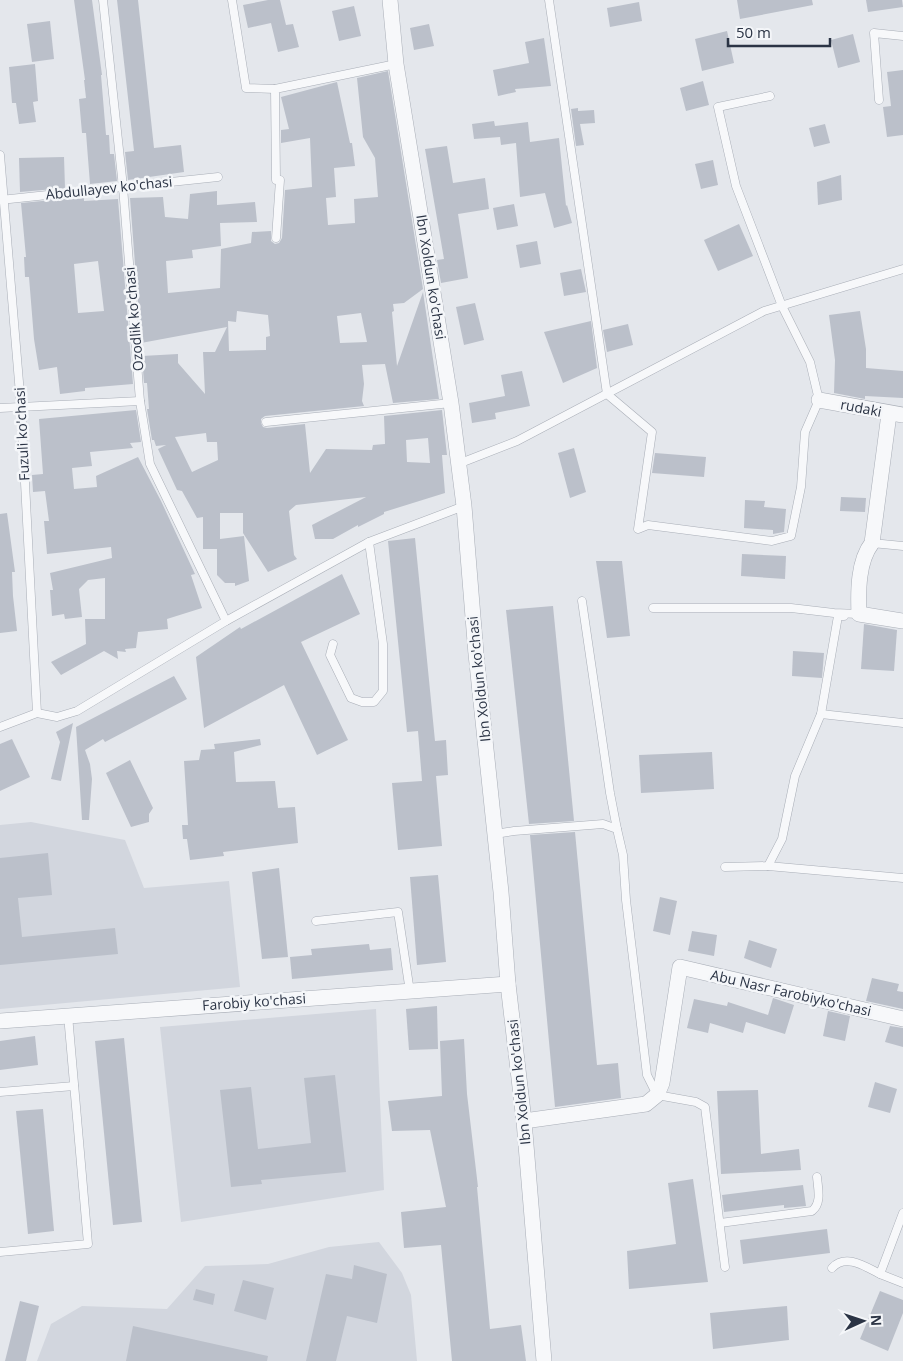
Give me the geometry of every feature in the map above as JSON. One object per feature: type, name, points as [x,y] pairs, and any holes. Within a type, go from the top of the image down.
[{"type":"street","name":"Ibn Xoldun ko'chasi","points":[[390,0],[396,64],[451,403],[464,506],[476,654],[495,834],[508,984],[524,1121],[544,1361]]},
{"type":"street","name":"rudaki","points":[[819,400],[896,414]]},
{"type":"street","points":[[896,414],[872,543],[866,551],[858,593],[858,614],[903,621]]},
{"type":"street","name":"Abu Nasr Farobiyko'chasi","points":[[657,1095],[662,1083],[680,967],[903,1019]]},
{"type":"street","name":"Farobiy ko'chasi","points":[[0,1021],[508,984]]},
{"type":"street","points":[[524,1121],[646,1104],[657,1095]]},
{"type":"lane","name":"Ozodlik ko'chasi","points":[[103,0],[123,187],[140,400],[150,464],[226,621]]},
{"type":"lane","points":[[232,0],[246,88],[275,89],[396,64]]},
{"type":"lane","points":[[548,0],[607,394],[652,432],[638,529],[648,525],[772,541],[790,536],[800,487],[805,432],[819,400],[810,362],[782,306],[736,186],[718,107],[770,96]]},
{"type":"lane","points":[[879,100],[874,33],[903,36]]},
{"type":"lane","points":[[275,89],[276,180],[280,180],[276,238]]},
{"type":"lane","name":"Fuzuli ko'chasi","points":[[0,155],[2,200],[21,406],[37,713]]},
{"type":"lane","name":"Abdullayev ko'chasi","points":[[2,200],[218,177]]},
{"type":"lane","points":[[458,464],[517,441],[764,311],[903,269]]},
{"type":"lane","points":[[0,408],[140,400]]},
{"type":"lane","points":[[266,422],[451,403]]},
{"type":"lane","points":[[0,727],[37,713],[57,717],[77,711],[226,621],[369,542],[464,506]]},
{"type":"lane","points":[[333,644],[330,655],[351,698],[362,702],[374,702],[383,691],[383,644],[369,542]]},
{"type":"lane","points":[[872,543],[903,546]]},
{"type":"lane","points":[[582,601],[610,793],[623,855],[626,900],[648,1075],[657,1095],[696,1102],[705,1107],[725,1267]]},
{"type":"lane","points":[[653,608],[791,608],[858,614]]},
{"type":"lane","points":[[768,866],[782,839],[795,776],[821,714],[838,616],[858,614]]},
{"type":"lane","points":[[821,714],[903,723]]},
{"type":"lane","points":[[495,834],[604,824],[617,830]]},
{"type":"lane","points":[[725,867],[768,866],[903,878]]},
{"type":"lane","points":[[316,921],[398,912],[410,992]]},
{"type":"lane","points":[[0,1252],[88,1244],[68,1015]]},
{"type":"lane","points":[[0,1092],[74,1086]]},
{"type":"lane","points":[[720,1223],[812,1211],[817,1207],[819,1200],[818,1177]]},
{"type":"lane","points":[[880,1274],[903,1212]]},
{"type":"lane","points":[[832,1268],[835,1265],[853,1261],[903,1283]]},
{"type":"shaded area","points":[[31,822],[125,840],[144,888],[229,881],[240,987],[0,1009],[0,825]]},
{"type":"shaded area","points":[[376,1009],[384,1190],[181,1222],[160,1027]]},
{"type":"shaded area","points":[[379,1242],[402,1273],[411,1295],[417,1361],[37,1361],[51,1324],[82,1306],[167,1309],[205,1266],[268,1264],[329,1247]]},
{"type":"building","points":[[74,0],[92,0],[102,75],[106,135],[109,135],[110,154],[114,154],[117,181],[90,184],[86,133],[82,133],[79,99],[86,98],[85,80]]},
{"type":"building","points":[[117,0],[138,0],[154,148],[181,145],[184,172],[128,180],[125,152],[134,151]]},
{"type":"building","points":[[268,0],[280,0],[286,25],[293,24],[299,47],[278,52],[271,23],[248,28],[243,5]]},
{"type":"building","points":[[737,0],[812,0],[813,5],[740,19]]},
{"type":"building","points":[[866,0],[902,0],[903,7],[868,12]]},
{"type":"building","points":[[639,2],[642,21],[610,27],[607,8]]},
{"type":"building","points":[[354,6],[361,36],[339,41],[332,11]]},
{"type":"building","points":[[50,21],[54,59],[32,62],[27,24]]},
{"type":"building","points":[[429,24],[434,46],[414,50],[410,28]]},
{"type":"building","points":[[727,31],[734,63],[702,71],[695,39]]},
{"type":"building","points":[[853,34],[860,62],[838,68],[831,40]]},
{"type":"building","points":[[544,38],[551,86],[515,89],[516,92],[498,96],[493,70],[529,63],[525,42]]},
{"type":"building","points":[[35,64],[38,101],[33,102],[36,122],[19,124],[16,103],[12,103],[9,67]]},
{"type":"building","points":[[903,70],[903,135],[887,137],[883,107],[891,106],[887,72]]},
{"type":"building","points":[[388,71],[423,289],[404,303],[393,304],[394,311],[392,312],[397,366],[423,292],[439,399],[393,403],[385,364],[362,365],[364,384],[362,401],[364,406],[265,416],[261,419],[261,423],[263,427],[267,428],[305,424],[310,473],[326,449],[372,450],[373,445],[385,444],[384,416],[442,410],[447,455],[442,455],[445,493],[384,512],[384,514],[358,527],[358,525],[333,539],[315,539],[312,525],[366,497],[296,505],[289,511],[294,555],[297,559],[268,572],[243,533],[243,513],[220,513],[220,539],[244,536],[249,581],[235,586],[235,583],[225,583],[217,575],[217,549],[203,549],[203,517],[197,518],[182,491],[177,490],[158,449],[166,445],[156,446],[154,440],[152,440],[147,409],[149,409],[147,383],[144,383],[142,356],[178,354],[178,363],[205,394],[203,352],[215,352],[227,327],[141,343],[130,198],[163,197],[165,217],[188,219],[190,194],[217,191],[217,205],[255,202],[257,222],[220,223],[221,246],[192,250],[193,258],[166,261],[168,293],[220,288],[221,249],[251,243],[252,232],[271,231],[271,241],[275,244],[279,243],[282,238],[285,190],[312,187],[310,138],[281,143],[281,130],[289,129],[281,97],[337,82],[350,143],[352,143],[355,166],[334,168],[336,197],[326,198],[328,225],[355,223],[354,199],[378,197],[375,158],[363,137],[357,78]],"holes":[[[237,311],[268,315],[270,336],[266,337],[266,350],[229,351],[228,321],[236,322]],[[361,313],[367,342],[340,343],[337,316]],[[206,433],[207,442],[217,442],[218,460],[192,472],[175,437]],[[428,438],[430,463],[407,462],[406,440]]]},
{"type":"building","points":[[703,81],[709,105],[686,111],[680,88]]},
{"type":"building","points":[[578,108],[578,111],[594,110],[595,123],[580,124],[584,145],[576,146],[571,109]]},
{"type":"building","points":[[494,121],[495,126],[528,122],[530,142],[559,138],[566,206],[572,223],[554,228],[545,193],[520,197],[516,143],[501,145],[500,137],[474,139],[472,124]]},
{"type":"building","points":[[825,124],[830,143],[814,147],[809,128]]},
{"type":"building","points":[[447,146],[453,183],[485,178],[489,209],[458,214],[468,278],[441,283],[437,260],[444,259],[425,149]]},
{"type":"building","points":[[64,157],[65,188],[20,192],[19,158]]},
{"type":"building","points":[[713,160],[718,185],[701,189],[695,164]]},
{"type":"building","points":[[841,175],[842,200],[818,205],[817,182]]},
{"type":"building","points":[[84,197],[84,201],[118,199],[133,384],[85,388],[85,391],[60,394],[57,367],[39,370],[34,339],[29,277],[25,277],[24,257],[26,257],[21,203]],"holes":[[[98,261],[104,311],[78,313],[74,264]]]},
{"type":"building","points":[[514,204],[518,226],[497,230],[493,208]]},
{"type":"building","points":[[739,224],[753,256],[718,271],[704,240]]},
{"type":"building","points":[[537,241],[541,264],[520,268],[516,245]]},
{"type":"building","points":[[581,269],[586,292],[564,296],[560,273]]},
{"type":"building","points":[[475,303],[484,340],[464,345],[456,307]]},
{"type":"building","points":[[860,311],[866,349],[866,368],[903,371],[903,398],[865,396],[865,399],[834,393],[835,360],[829,315]]},
{"type":"building","points":[[591,321],[597,368],[563,383],[544,332]]},
{"type":"building","points":[[628,324],[633,345],[607,352],[603,330]]},
{"type":"building","points":[[522,371],[530,406],[495,413],[496,419],[472,423],[469,403],[505,396],[501,375]]},
{"type":"building","points":[[136,410],[141,442],[130,443],[133,448],[90,452],[92,466],[72,468],[74,489],[97,487],[96,476],[138,457],[195,574],[191,575],[202,608],[167,619],[168,629],[138,632],[136,648],[125,649],[126,652],[117,651],[118,659],[104,651],[61,675],[51,662],[86,644],[85,619],[105,619],[105,578],[88,580],[79,589],[82,617],[65,619],[64,614],[52,616],[50,590],[53,590],[50,573],[112,558],[111,547],[47,554],[44,521],[49,521],[45,491],[33,492],[32,475],[43,474],[39,419]]},
{"type":"building","points":[[574,448],[586,492],[570,498],[558,453]]},
{"type":"building","points":[[655,453],[706,457],[704,477],[652,473]]},
{"type":"building","points":[[841,497],[866,498],[865,512],[840,511]]},
{"type":"building","points":[[745,500],[765,501],[764,507],[786,509],[784,532],[773,534],[773,530],[744,528]]},
{"type":"building","points":[[7,513],[15,572],[12,572],[17,631],[0,633],[0,514]]},
{"type":"building","points":[[415,538],[435,741],[446,740],[448,775],[436,776],[442,846],[398,850],[392,783],[422,781],[418,731],[407,732],[388,541]]},
{"type":"building","points":[[742,554],[786,556],[785,579],[741,576]]},
{"type":"building","points":[[596,561],[622,561],[630,636],[607,638]]},
{"type":"building","points":[[342,574],[360,614],[301,642],[348,740],[317,755],[284,685],[204,728],[196,657],[240,627],[241,629]]},
{"type":"building","points":[[553,606],[574,821],[529,824],[506,610]]},
{"type":"building","points":[[864,624],[897,630],[894,671],[861,669]]},
{"type":"building","points":[[793,651],[824,653],[822,678],[792,676]]},
{"type":"building","points":[[174,676],[187,699],[105,742],[103,739],[85,750],[90,764],[92,779],[89,820],[82,820],[76,727]]},
{"type":"building","points":[[73,723],[61,781],[51,779],[60,742],[56,732]]},
{"type":"building","points":[[12,739],[30,777],[0,791],[0,744]]},
{"type":"building","points":[[260,739],[261,745],[234,752],[236,782],[275,781],[278,808],[295,807],[298,843],[223,852],[224,856],[190,860],[187,839],[183,839],[182,825],[188,825],[184,761],[199,760],[201,750],[215,749],[214,744]]},
{"type":"building","points":[[712,752],[714,789],[641,793],[639,755]]},
{"type":"building","points":[[130,760],[153,808],[149,814],[149,822],[131,827],[106,773]]},
{"type":"building","points":[[575,832],[597,1065],[618,1063],[621,1098],[555,1107],[530,835]]},
{"type":"building","points":[[48,853],[52,895],[18,898],[22,937],[115,928],[118,954],[0,965],[0,858]]},
{"type":"building","points":[[279,868],[288,957],[262,959],[252,872]]},
{"type":"building","points":[[438,875],[446,962],[417,965],[410,877]]},
{"type":"building","points":[[660,897],[677,901],[670,935],[653,931]]},
{"type":"building","points":[[692,931],[717,935],[714,956],[688,951]]},
{"type":"building","points":[[749,940],[777,949],[771,968],[744,958]]},
{"type":"building","points":[[369,944],[370,950],[391,948],[393,970],[292,979],[290,957],[312,955],[311,949]]},
{"type":"building","points":[[872,978],[899,984],[897,991],[903,992],[903,1009],[866,1001]]},
{"type":"building","points":[[773,998],[794,1005],[785,1034],[746,1022],[743,1033],[710,1023],[708,1033],[687,1028],[694,999],[727,1006],[728,1002],[768,1015]]},
{"type":"building","points":[[437,1006],[438,1049],[409,1050],[406,1009]]},
{"type":"building","points":[[828,1011],[850,1016],[845,1041],[823,1036]]},
{"type":"building","points":[[890,1026],[903,1028],[903,1047],[885,1042]]},
{"type":"building","points":[[35,1036],[38,1065],[0,1070],[0,1041]]},
{"type":"building","points":[[124,1038],[142,1222],[113,1225],[95,1041]]},
{"type":"building","points":[[464,1039],[467,1094],[478,1187],[490,1329],[521,1325],[526,1361],[452,1361],[441,1245],[404,1248],[401,1212],[446,1207],[430,1130],[392,1131],[388,1101],[442,1096],[440,1041]]},
{"type":"building","points":[[335,1075],[346,1172],[261,1180],[262,1184],[231,1187],[220,1090],[251,1087],[258,1149],[311,1143],[304,1078]]},
{"type":"building","points":[[875,1082],[897,1089],[890,1113],[868,1107]]},
{"type":"building","points":[[758,1090],[761,1154],[799,1149],[801,1170],[721,1174],[717,1091]]},
{"type":"building","points":[[43,1109],[54,1231],[28,1234],[16,1111]]},
{"type":"building","points":[[693,1179],[708,1282],[629,1289],[627,1251],[676,1244],[668,1183]]},
{"type":"building","points":[[803,1185],[806,1206],[784,1208],[784,1205],[724,1212],[722,1195]]},
{"type":"building","points":[[827,1229],[830,1253],[743,1264],[740,1240]]},
{"type":"building","points":[[354,1265],[387,1274],[377,1323],[347,1316],[336,1361],[306,1361],[326,1274],[352,1279]]},
{"type":"building","points":[[243,1280],[274,1288],[266,1320],[234,1311]]},
{"type":"building","points":[[196,1289],[215,1294],[213,1305],[193,1300]]},
{"type":"building","points":[[880,1291],[903,1300],[903,1313],[888,1351],[860,1339]]},
{"type":"building","points":[[20,1301],[39,1306],[26,1361],[5,1361]]},
{"type":"building","points":[[787,1306],[789,1340],[713,1349],[710,1313]]},
{"type":"building","points":[[133,1326],[268,1356],[267,1361],[126,1361]]}]
